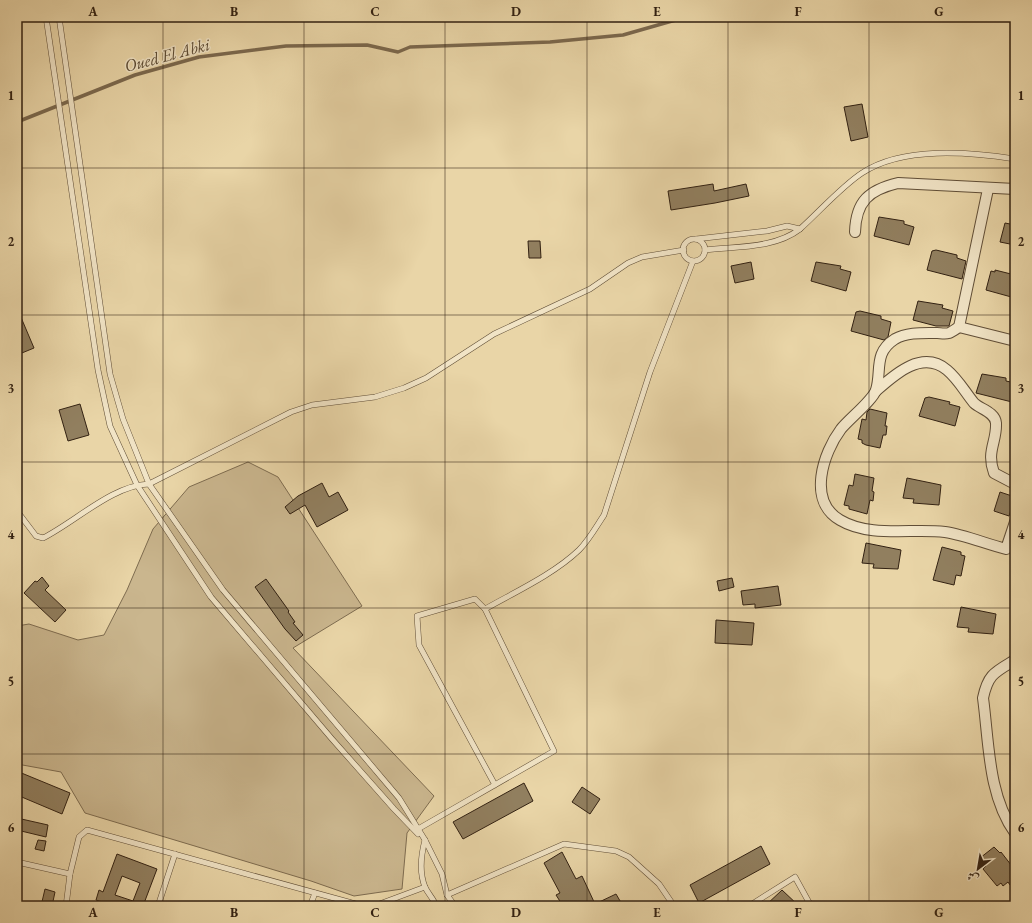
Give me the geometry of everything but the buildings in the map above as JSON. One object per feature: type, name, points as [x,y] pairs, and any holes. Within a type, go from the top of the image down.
[{"type":"street","points":[[855,232],[856,222],[863,202],[870,194],[880,188],[898,184],[1015,189]]},
{"type":"street","points":[[959,327],[988,189]]},
{"type":"street","points":[[876,391],[878,360],[885,348],[896,339],[919,332],[948,333],[959,327],[1015,341]]},
{"type":"street","points":[[1015,484],[994,473],[990,463],[996,422],[992,415],[977,406],[960,383],[946,370],[936,364],[920,363],[908,366],[895,373],[842,428],[830,448],[824,463],[820,484],[823,500],[829,510],[839,520],[850,525],[871,529],[945,532],[1006,549],[1015,522]]},
{"type":"street","points":[[1015,660],[996,671],[986,683],[983,698],[996,793],[1008,824],[1015,833]]},
{"type":"lane","points":[[46,17],[98,370],[110,426],[137,485],[212,597],[332,740],[394,809],[425,840]]},
{"type":"lane","points":[[59,17],[110,374],[123,419],[149,484],[223,590],[399,798],[425,840],[442,874],[447,895],[455,906]]},
{"type":"lane","points":[[705,250],[767,243],[789,236],[800,229],[861,174],[877,164],[908,156],[954,153],[1015,159]]},
{"type":"lane","points":[[705,250],[700,259],[693,260],[686,257],[684,250],[688,241],[696,239],[767,231],[787,226],[800,229]]},
{"type":"lane","points":[[696,239],[702,243],[705,250]]},
{"type":"lane","points":[[17,511],[36,536],[43,538],[93,506],[137,485],[149,484],[291,412],[312,405],[375,397],[404,388],[426,378],[494,334],[590,289],[628,263],[642,257],[684,250]]},
{"type":"lane","points":[[485,609],[558,566],[579,550],[593,533],[604,515],[650,372],[693,260]]},
{"type":"lane","points":[[418,830],[554,751],[485,609],[475,599],[417,616],[419,645],[495,785]]},
{"type":"lane","points":[[66,906],[70,874],[79,837],[87,830],[363,906]]},
{"type":"lane","points":[[425,840],[421,859],[425,887],[436,906]]},
{"type":"lane","points":[[447,895],[564,844],[616,851],[629,857],[659,884],[674,906]]},
{"type":"lane","points":[[158,906],[175,854]]},
{"type":"lane","points":[[17,862],[70,874]]},
{"type":"lane","points":[[749,906],[795,877],[811,906]]},
{"type":"lane","points":[[374,906],[425,887]]},
{"type":"lane","points":[[310,906],[315,893]]},
{"type":"lane","points":[[1010,906],[1015,902]]},
{"type":"shaded area","points":[[248,462],[278,477],[362,606],[293,648],[434,796],[407,833],[402,889],[354,896],[311,881],[85,813],[61,772],[17,764],[17,626],[29,624],[78,640],[104,635],[127,590],[153,529],[189,487]]},
{"type":"waterway","name":"Oued El Abki","points":[[17,122],[135,75],[199,57],[286,46],[367,45],[398,52],[410,47],[550,42],[623,35],[686,17]]}]
